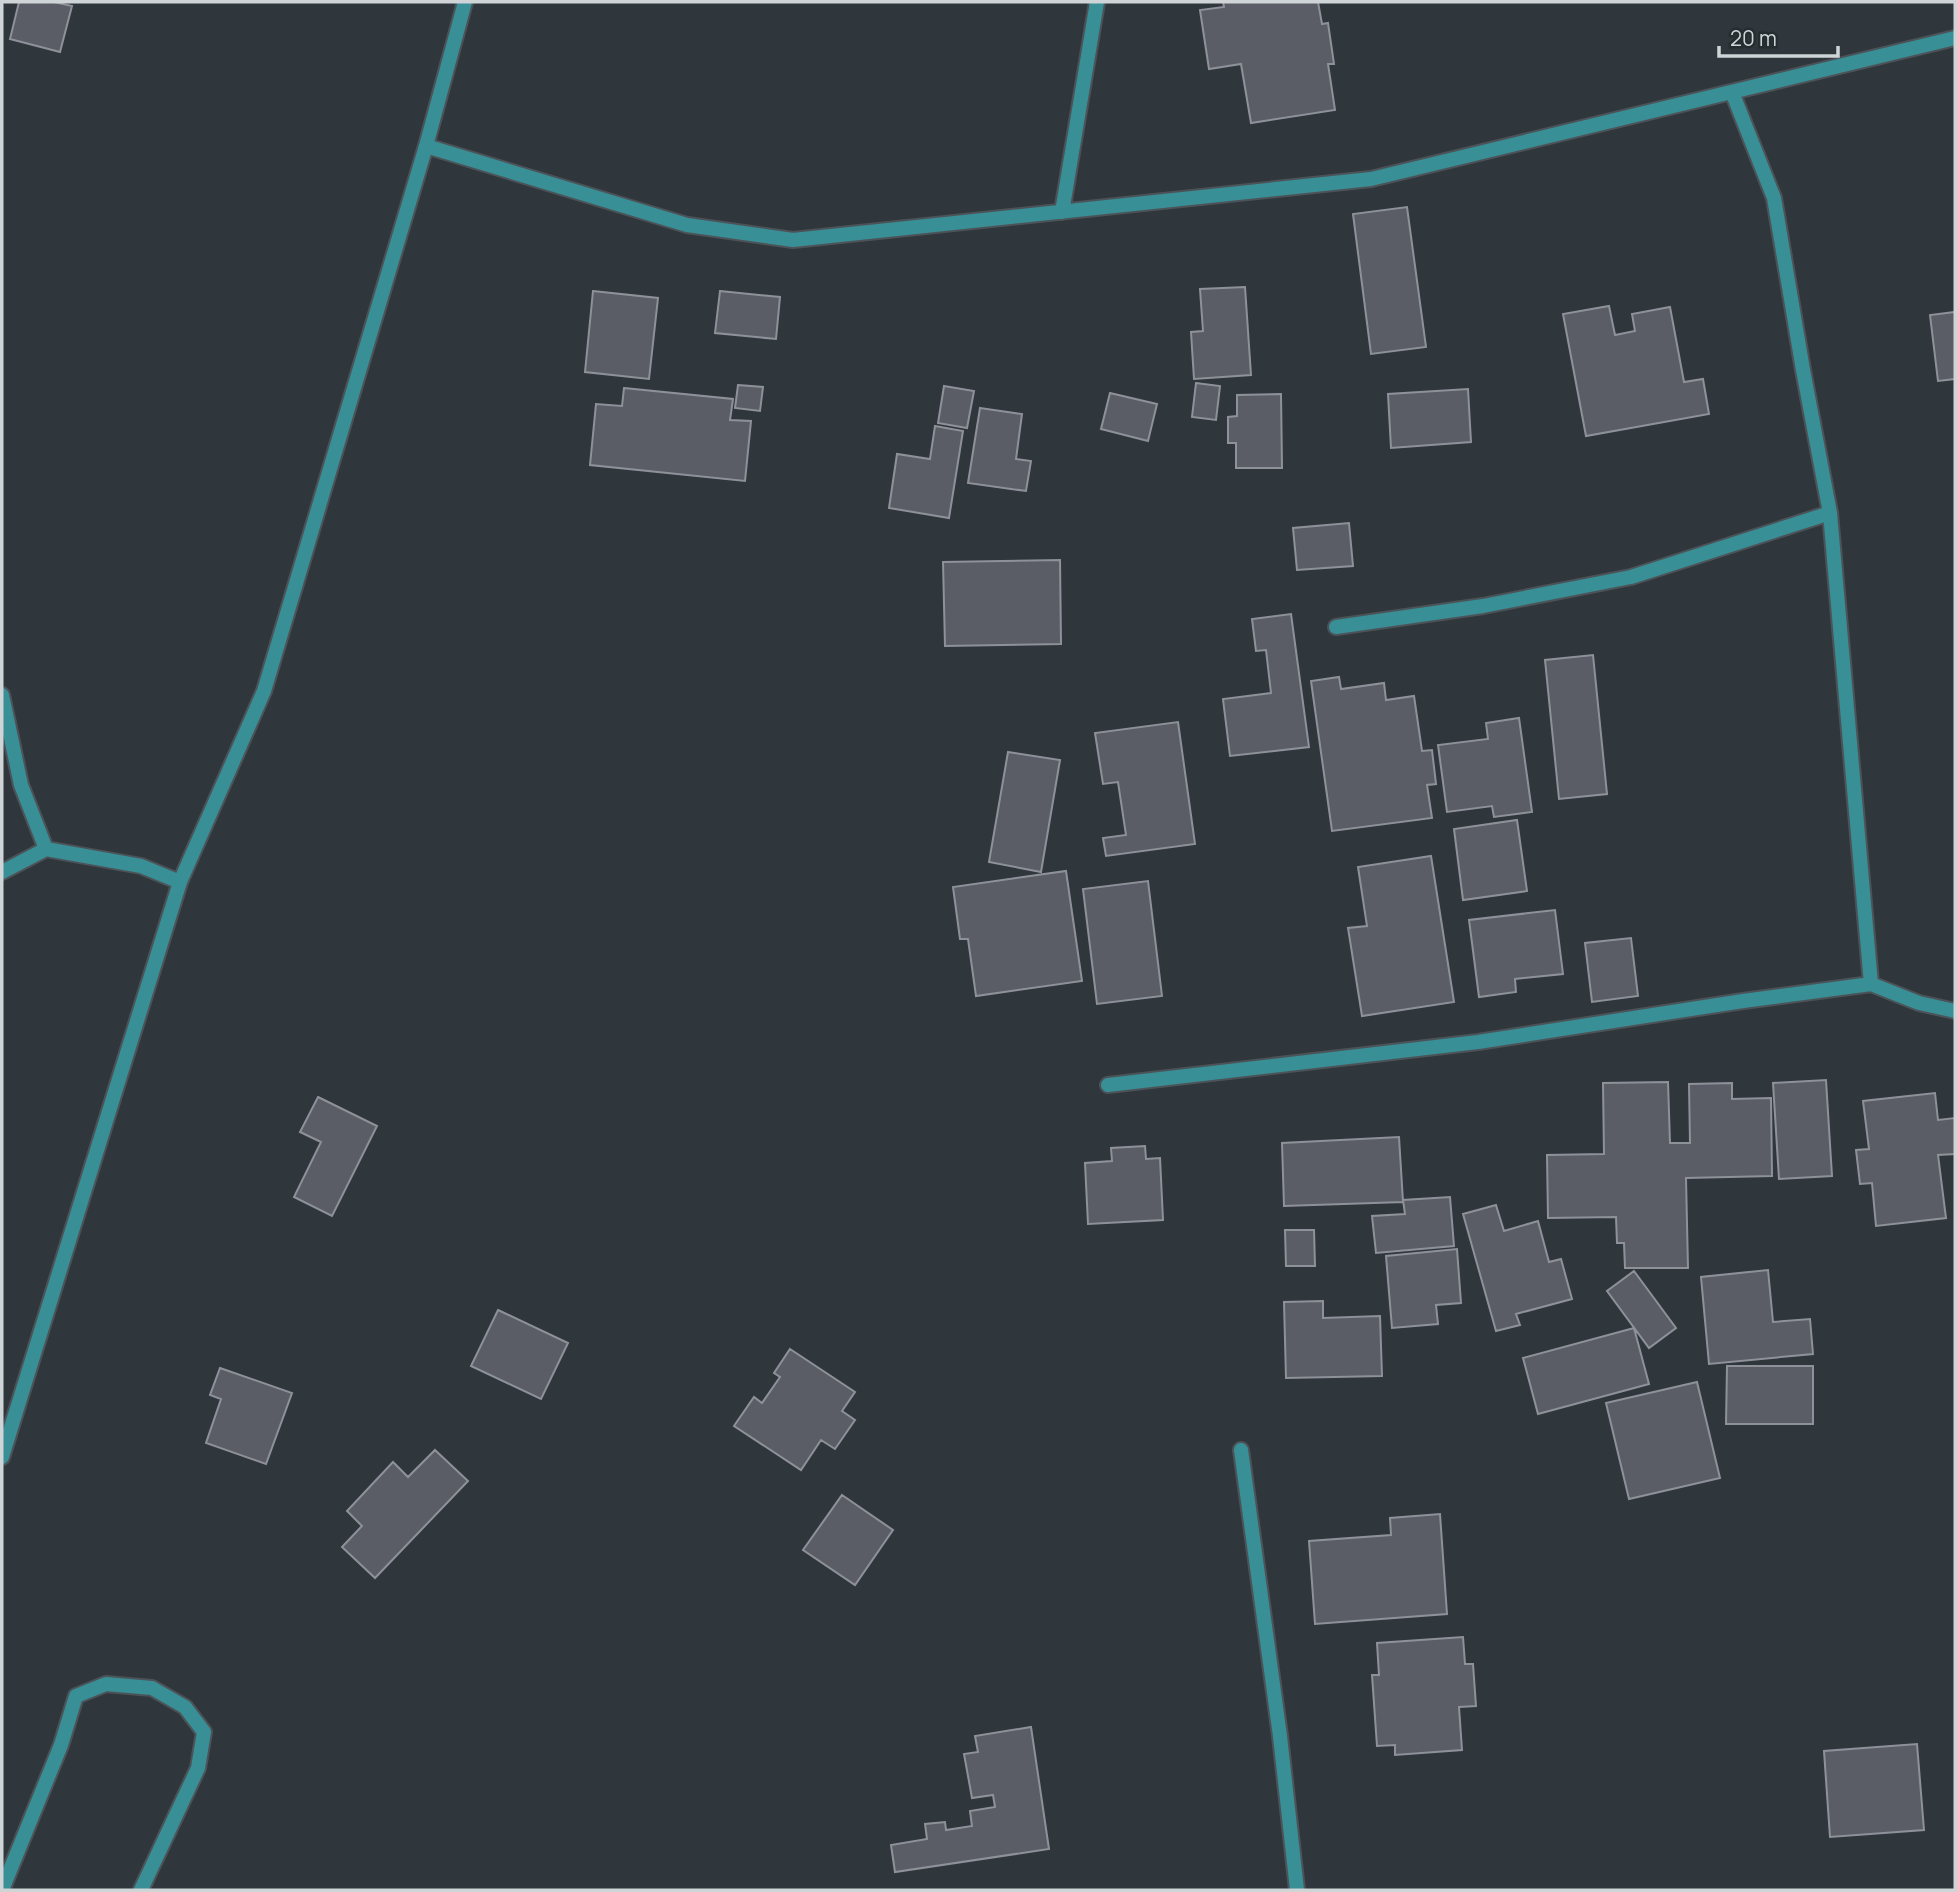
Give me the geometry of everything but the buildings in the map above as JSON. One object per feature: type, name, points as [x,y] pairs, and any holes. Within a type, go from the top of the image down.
[{"type":"street","points":[[2,1457],[4,1438],[180,882],[264,691],[426,146],[465,2]]},
{"type":"street","points":[[1062,212],[1097,2]]},
{"type":"street","points":[[426,146],[687,225],[793,240],[1371,179],[1955,38]]},
{"type":"street","points":[[1732,92],[1774,198],[1830,513],[1871,984]]},
{"type":"street","points":[[1336,627],[1483,606],[1631,578],[1830,513]]},
{"type":"street","points":[[2,695],[21,785],[46,849]]},
{"type":"street","points":[[2,872],[46,849],[141,866],[180,882]]},
{"type":"street","points":[[1108,1085],[1478,1042],[1871,984],[1919,1003],[1955,1011]]},
{"type":"street","points":[[1241,1450],[1280,1736],[1297,1890]]},
{"type":"street","points":[[2,1890],[61,1745],[76,1696],[106,1684],[152,1688],[185,1707],[204,1732],[198,1768],[141,1890]]}]
